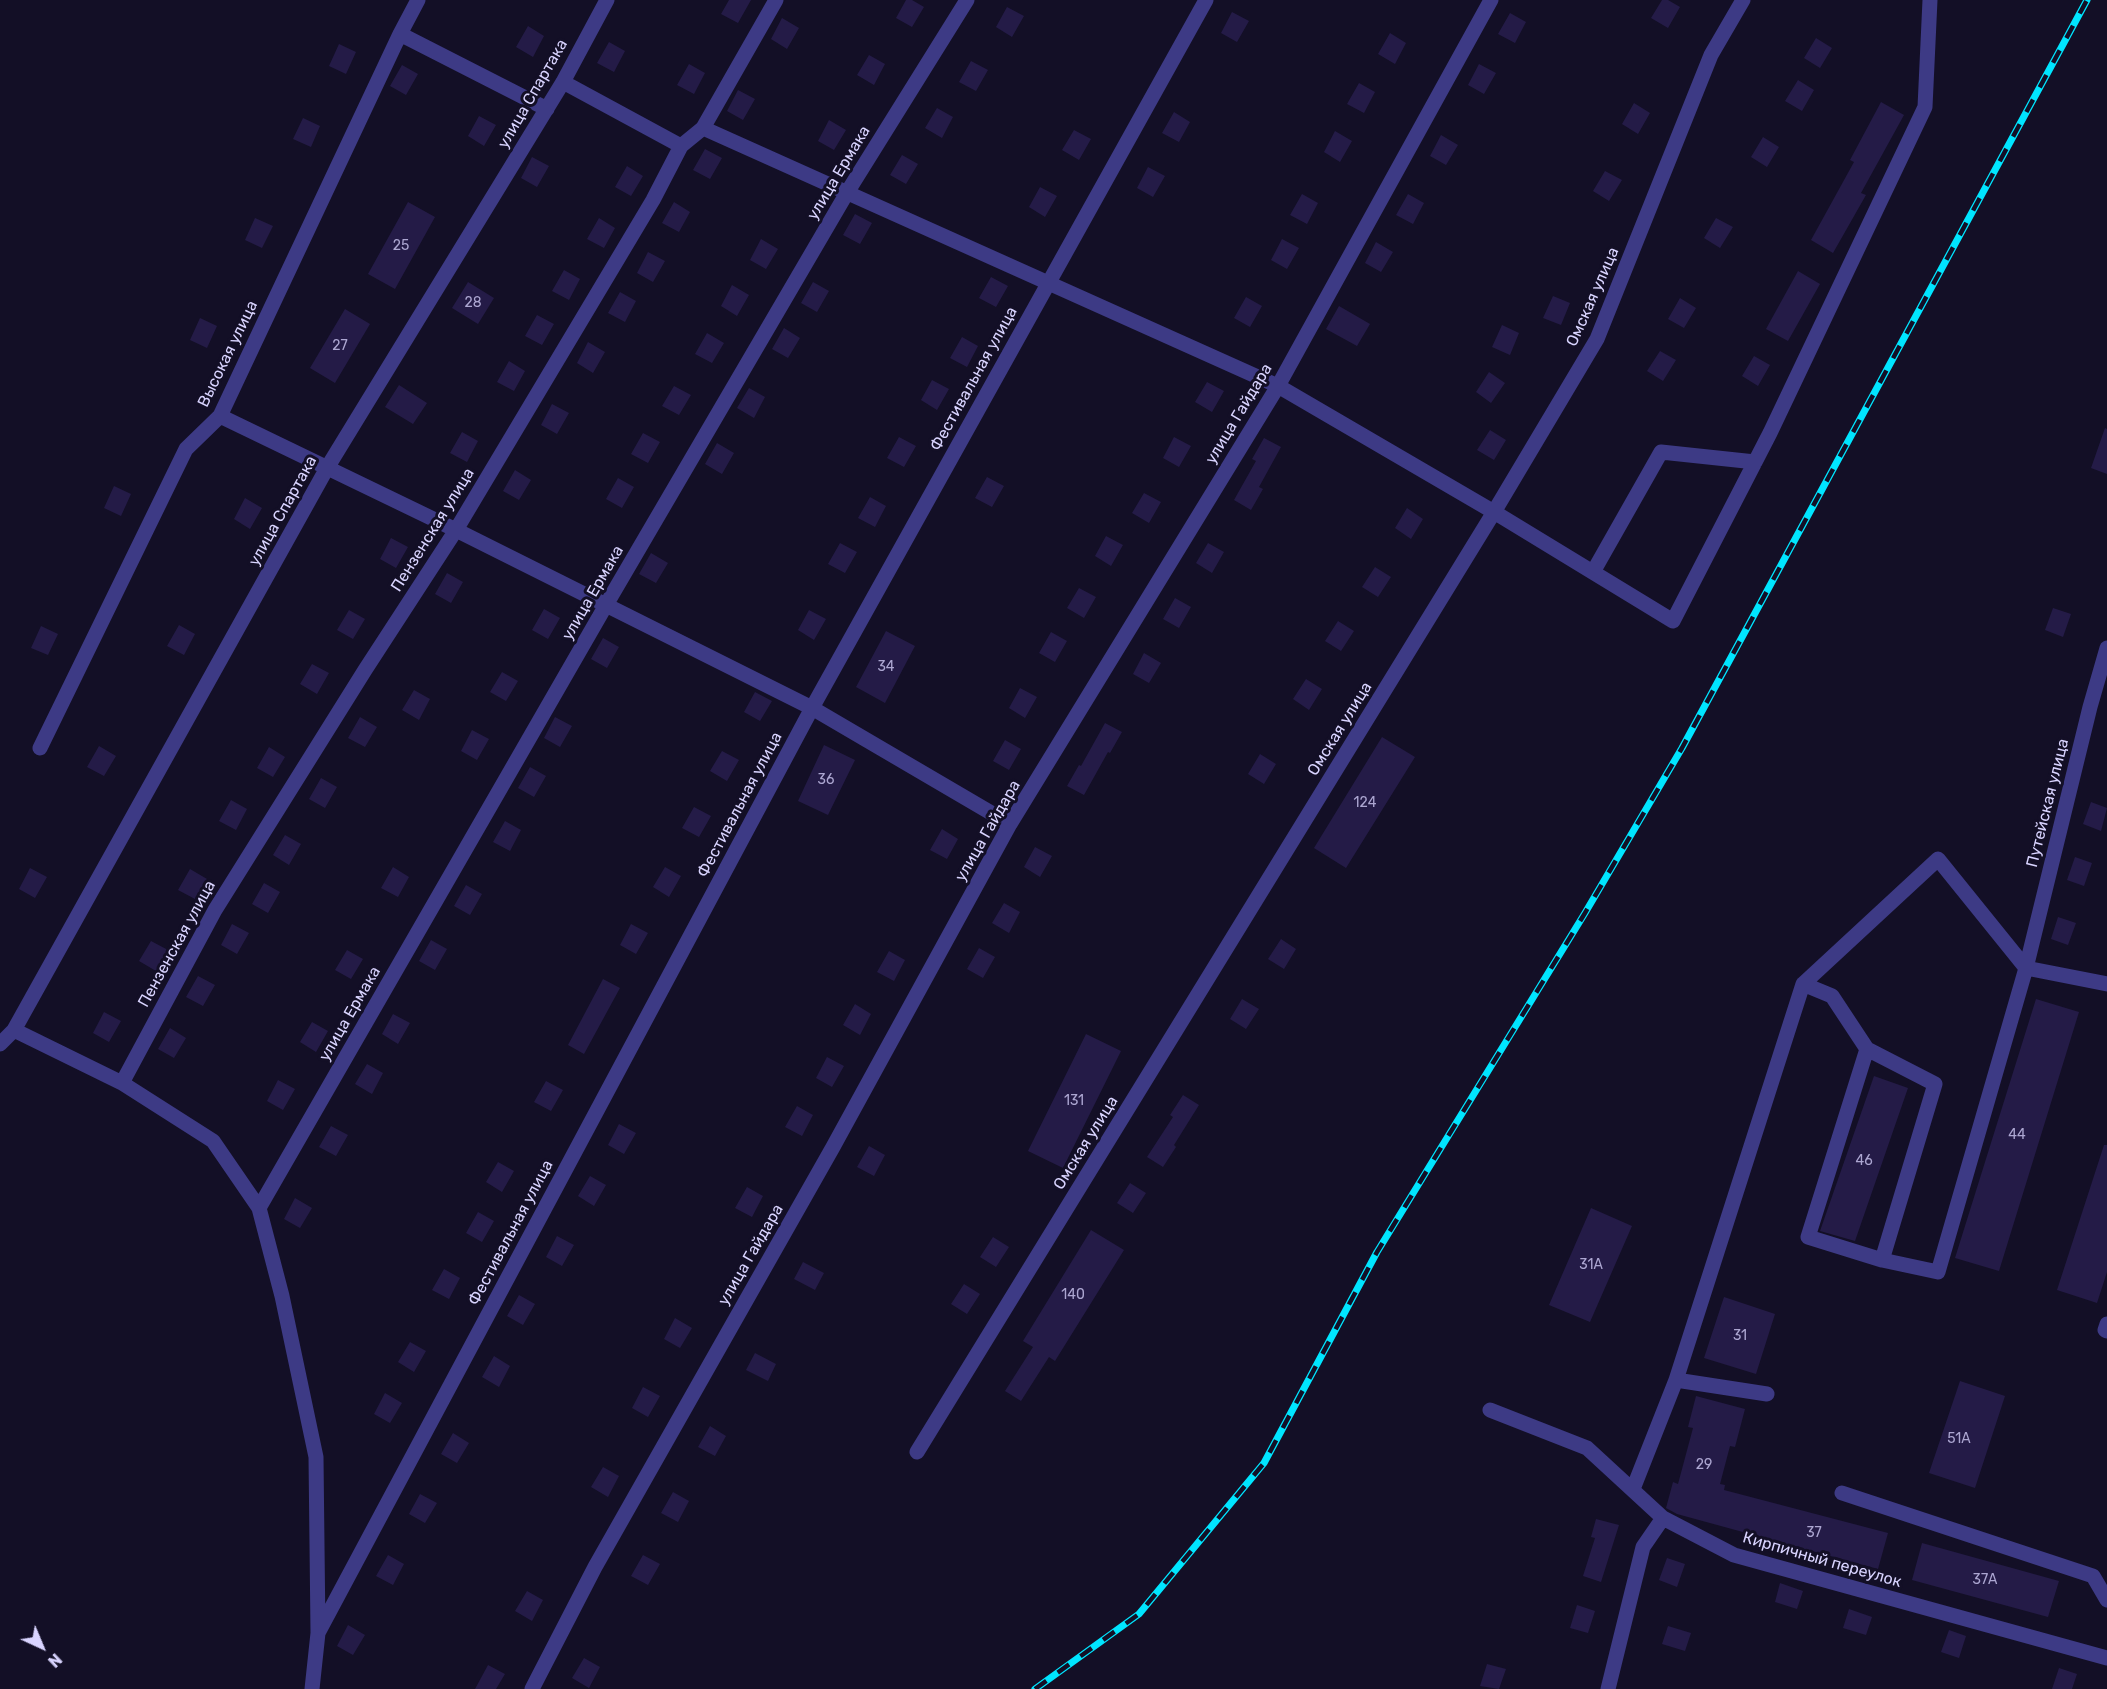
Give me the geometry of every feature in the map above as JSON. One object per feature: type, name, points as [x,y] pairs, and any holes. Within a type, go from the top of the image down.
[{"type":"street","name":"Высокая улица","points":[[40,748],[186,449],[220,416],[418,0]]},
{"type":"street","name":"улица Спартака","points":[[0,1044],[14,1030],[327,468],[563,82],[607,0]]},
{"type":"street","name":"Пензенская улица","points":[[122,1083],[214,910],[456,530],[653,200],[681,146],[703,128],[776,0]]},
{"type":"street","name":"улица Ермака","points":[[259,1208],[606,605],[848,191],[967,0]]},
{"type":"street","name":"Фестивальная улица","points":[[318,1634],[812,708],[1206,0]]},
{"type":"street","name":"улица Гайдара","points":[[532,1689],[595,1567],[827,1158],[1010,824],[1278,386],[1491,0]]},
{"type":"street","name":"Омская улица","points":[[917,1452],[1494,512],[1597,339],[1712,55],[1743,0]]},
{"type":"street","points":[[703,128],[848,191],[1278,386],[1494,512],[1673,621],[1755,462],[1925,107],[1930,0]]},
{"type":"street","points":[[400,34],[547,108]]},
{"type":"street","points":[[563,82],[681,146]]},
{"type":"street","points":[[220,416],[456,530],[812,708],[1010,824]]},
{"type":"street","points":[[1593,572],[1661,452],[1755,462]]},
{"type":"street","name":"Путейская улица","points":[[1882,1260],[1938,1272],[2026,968],[2087,718],[2107,648]]},
{"type":"street","points":[[1632,1489],[1676,1380],[1803,984],[1938,859],[2026,968],[2107,984]]},
{"type":"street","points":[[1803,984],[1832,996],[1867,1048],[1935,1083],[1882,1260],[1808,1237],[1867,1048]]},
{"type":"street","points":[[14,1030],[122,1083],[213,1141],[259,1208],[282,1296],[316,1457],[318,1634],[312,1689]]},
{"type":"street","points":[[2107,1324],[2105,1330],[2107,1331]]},
{"type":"street","points":[[1676,1380],[1767,1394]]},
{"type":"street","name":"Кирпичный переулок","points":[[1490,1410],[1587,1448],[1663,1518],[1734,1555],[2107,1658]]},
{"type":"street","points":[[1842,1493],[2093,1576],[2107,1600]]},
{"type":"street","points":[[1608,1689],[1643,1547],[1663,1518]]},
{"type":"building","points":[[729,0],[751,0],[738,23],[721,14]]},
{"type":"building","points":[[906,0],[912,0],[924,7],[912,27],[896,18]]},
{"type":"building","points":[[1662,0],[1668,0],[1680,7],[1668,28],[1651,18]]},
{"type":"building","points":[[1007,7],[1024,16],[1012,37],[996,27]]},
{"type":"building","points":[[1232,12],[1249,21],[1237,42],[1221,33]]},
{"type":"building","points":[[1510,13],[1526,22],[1515,43],[1498,34]]},
{"type":"building","points":[[782,18],[799,28],[787,49],[771,39]]},
{"type":"building","points":[[528,26],[544,36],[533,57],[516,47]]},
{"type":"building","points":[[1390,33],[1406,43],[1395,64],[1378,54]]},
{"type":"building","points":[[1816,38],[1832,48],[1820,68],[1804,58]]},
{"type":"building","points":[[609,42],[625,51],[614,72],[597,63]]},
{"type":"building","points":[[339,44],[356,52],[346,74],[329,66]]},
{"type":"building","points":[[869,55],[885,64],[874,85],[857,75]]},
{"type":"building","points":[[971,61],[988,70],[976,91],[959,82]]},
{"type":"building","points":[[689,64],[705,73],[694,94],[677,85]]},
{"type":"building","points":[[1479,64],[1496,73],[1484,94],[1468,85]]},
{"type":"building","points":[[402,65],[418,74],[406,95],[390,86]]},
{"type":"building","points":[[1798,80],[1814,90],[1802,111],[1785,101]]},
{"type":"building","points":[[1359,83],[1375,92],[1364,113],[1347,104]]},
{"type":"building","points":[[738,90],[755,99],[743,120],[727,111]]},
{"type":"building","points":[[1881,102],[1904,115],[1861,193],[1866,195],[1833,253],[1811,240],[1854,162],[1850,160]]},
{"type":"building","points":[[1634,103],[1650,113],[1638,134],[1622,124]]},
{"type":"building","points":[[937,108],[953,117],[942,138],[925,128]]},
{"type":"building","points":[[1174,112],[1190,122],[1179,142],[1162,133]]},
{"type":"building","points":[[479,116],[496,125],[484,146],[468,136]]},
{"type":"building","points":[[303,118],[320,126],[311,147],[293,139]]},
{"type":"building","points":[[829,120],[846,130],[834,150],[818,141]]},
{"type":"building","points":[[1074,130],[1091,139],[1079,160],[1062,150]]},
{"type":"building","points":[[1335,131],[1352,141],[1340,162],[1324,152]]},
{"type":"building","points":[[1441,135],[1458,145],[1446,165],[1430,156]]},
{"type":"building","points":[[1763,137],[1779,147],[1767,167],[1751,157]]},
{"type":"building","points":[[705,149],[722,158],[710,179],[693,170]]},
{"type":"building","points":[[902,155],[918,164],[906,184],[890,175]]},
{"type":"building","points":[[532,157],[549,166],[537,187],[521,178]]},
{"type":"building","points":[[627,166],[643,176],[631,196],[615,187]]},
{"type":"building","points":[[1148,167],[1165,176],[1153,197],[1137,188]]},
{"type":"building","points":[[1605,171],[1622,180],[1609,201],[1593,191]]},
{"type":"building","points":[[1040,187],[1057,196],[1045,217],[1029,207]]},
{"type":"building","points":[[1302,194],[1318,203],[1307,224],[1290,215]]},
{"type":"building","points":[[1408,194],[1424,203],[1413,224],[1396,215]]},
{"type":"building","points":[[408,202],[435,217],[395,289],[368,274]]},
{"type":"building","points":[[674,202],[690,212],[679,232],[662,223]]},
{"type":"building","points":[[855,214],[872,223],[860,244],[843,235]]},
{"type":"building","points":[[255,218],[273,226],[262,248],[245,240]]},
{"type":"building","points":[[599,218],[615,228],[604,248],[587,239]]},
{"type":"building","points":[[1716,218],[1733,227],[1720,248],[1704,238]]},
{"type":"building","points":[[761,239],[778,249],[766,269],[750,260]]},
{"type":"building","points":[[1282,239],[1299,248],[1287,269],[1271,260]]},
{"type":"building","points":[[1376,242],[1393,252],[1381,272],[1365,263]]},
{"type":"building","points":[[648,252],[665,261],[653,282],[637,273]]},
{"type":"building","points":[[564,270],[580,279],[569,300],[552,291]]},
{"type":"building","points":[[1798,271],[1820,284],[1788,341],[1766,329]]},
{"type":"building","points":[[991,277],[1008,286],[996,307],[979,298]]},
{"type":"building","points":[[468,282],[494,298],[478,324],[452,308]]},
{"type":"building","points":[[813,282],[829,291],[817,312],[801,303]]},
{"type":"building","points":[[732,285],[749,295],[737,316],[721,306]]},
{"type":"building","points":[[620,292],[636,301],[625,322],[608,313]]},
{"type":"building","points":[[1553,296],[1570,303],[1561,325],[1543,318]]},
{"type":"building","points":[[1246,297],[1262,306],[1250,327],[1234,318]]},
{"type":"building","points":[[1680,298],[1696,308],[1684,328],[1668,319]]},
{"type":"building","points":[[1339,306],[1370,324],[1357,346],[1326,329]]},
{"type":"building","points":[[345,309],[370,324],[335,383],[310,368]]},
{"type":"building","points":[[537,315],[554,324],[542,345],[525,336]]},
{"type":"building","points":[[200,318],[217,326],[207,348],[190,340]]},
{"type":"building","points":[[1502,325],[1519,333],[1510,355],[1492,347]]},
{"type":"building","points":[[784,328],[800,338],[788,358],[772,349]]},
{"type":"building","points":[[707,333],[724,343],[712,363],[695,354]]},
{"type":"building","points":[[962,337],[978,346],[967,367],[950,358]]},
{"type":"building","points":[[588,342],[605,352],[593,373],[577,363]]},
{"type":"building","points":[[1660,351],[1676,360],[1663,381],[1647,371]]},
{"type":"building","points":[[1754,356],[1770,365],[1758,386],[1742,376]]},
{"type":"building","points":[[509,361],[525,371],[514,391],[497,382]]},
{"type":"building","points":[[1489,372],[1505,383],[1491,403],[1476,392]]},
{"type":"building","points":[[932,380],[949,389],[937,410],[921,400]]},
{"type":"building","points":[[1207,382],[1224,391],[1212,412],[1195,402]]},
{"type":"building","points":[[399,385],[427,403],[413,424],[385,407]]},
{"type":"building","points":[[674,386],[691,395],[679,415],[662,406]]},
{"type":"building","points":[[749,388],[765,397],[754,418],[737,408]]},
{"type":"building","points":[[552,404],[569,413],[557,434],[541,425]]},
{"type":"building","points":[[2105,428],[2107,429],[2107,474],[2091,468]]},
{"type":"building","points":[[1490,430],[1506,440],[1494,460],[1477,450]]},
{"type":"building","points":[[462,432],[478,441],[467,462],[450,453]]},
{"type":"building","points":[[643,433],[660,442],[648,463],[631,454]]},
{"type":"building","points":[[899,437],[916,446],[904,467],[887,458]]},
{"type":"building","points":[[1174,437],[1191,446],[1179,467],[1163,458]]},
{"type":"building","points":[[1264,438],[1281,447],[1259,487],[1263,489],[1251,510],[1234,500],[1256,461],[1252,459]]},
{"type":"building","points":[[717,443],[734,453],[722,474],[705,464]]},
{"type":"building","points":[[515,470],[531,480],[519,500],[503,491]]},
{"type":"building","points":[[987,477],[1004,486],[992,507],[975,498]]},
{"type":"building","points":[[618,478],[634,487],[622,508],[606,499]]},
{"type":"building","points":[[114,486],[131,494],[121,516],[104,508]]},
{"type":"building","points":[[1144,493],[1161,502],[1149,523],[1132,513]]},
{"type":"building","points":[[870,497],[886,506],[875,527],[858,518]]},
{"type":"building","points":[[245,498],[262,508],[250,529],[234,519]]},
{"type":"building","points":[[1407,508],[1423,519],[1411,539],[1395,528]]},
{"type":"building","points":[[1106,536],[1123,545],[1111,566],[1095,556]]},
{"type":"building","points":[[391,538],[408,547],[396,568],[380,559]]},
{"type":"building","points":[[840,543],[857,552],[845,573],[828,564]]},
{"type":"building","points":[[1208,543],[1224,552],[1212,573],[1196,563]]},
{"type":"building","points":[[651,553],[668,563],[656,583],[639,574]]},
{"type":"building","points":[[1375,567],[1391,577],[1378,597],[1362,587]]},
{"type":"building","points":[[447,573],[463,582],[451,603],[435,594]]},
{"type":"building","points":[[1079,588],[1096,597],[1084,618],[1067,608]]},
{"type":"building","points":[[1175,598],[1191,607],[1179,628],[1163,619]]},
{"type":"building","points":[[2053,608],[2071,614],[2063,637],[2045,630]]},
{"type":"building","points":[[544,609],[560,618],[548,639],[532,630]]},
{"type":"building","points":[[349,610],[365,619],[353,639],[337,630]]},
{"type":"building","points":[[809,610],[826,619],[814,640],[798,630]]},
{"type":"building","points":[[1338,621],[1354,631],[1341,651],[1325,641]]},
{"type":"building","points":[[179,625],[195,634],[184,655],[167,646]]},
{"type":"building","points":[[41,626],[58,634],[48,655],[31,648]]},
{"type":"building","points":[[886,631],[915,646],[885,703],[856,687]]},
{"type":"building","points":[[1051,632],[1067,641],[1055,662],[1039,653]]},
{"type":"building","points":[[603,638],[619,647],[607,668],[591,659]]},
{"type":"building","points":[[1144,653],[1161,663],[1149,683],[1133,674]]},
{"type":"building","points":[[312,664],[329,673],[317,694],[300,684]]},
{"type":"building","points":[[502,672],[518,681],[506,701],[490,692]]},
{"type":"building","points":[[1306,679],[1322,689],[1309,710],[1293,699]]},
{"type":"building","points":[[1020,688],[1037,697],[1025,718],[1009,708]]},
{"type":"building","points":[[414,690],[430,699],[419,720],[402,710]]},
{"type":"building","points":[[755,692],[772,701],[760,721],[744,712]]},
{"type":"building","points":[[360,717],[377,727],[365,747],[348,738]]},
{"type":"building","points":[[555,717],[572,726],[560,747],[544,738]]},
{"type":"building","points":[[1105,723],[1122,732],[1084,795],[1067,786]]},
{"type":"building","points":[[472,730],[489,739],[477,760],[461,751]]},
{"type":"building","points":[[1382,737],[1415,757],[1346,868],[1314,848]]},
{"type":"building","points":[[1005,740],[1021,749],[1009,770],[993,761]]},
{"type":"building","points":[[824,745],[855,760],[828,815],[798,801]]},
{"type":"building","points":[[99,746],[116,756],[104,776],[87,767]]},
{"type":"building","points":[[269,747],[285,757],[273,777],[257,768]]},
{"type":"building","points":[[722,751],[739,760],[727,781],[710,771]]},
{"type":"building","points":[[1260,754],[1276,764],[1264,784],[1248,774]]},
{"type":"building","points":[[530,767],[546,776],[534,797],[518,788]]},
{"type":"building","points":[[321,778],[337,787],[325,808],[309,799]]},
{"type":"building","points":[[231,800],[247,809],[236,830],[219,821]]},
{"type":"building","points":[[2091,802],[2107,808],[2101,831],[2083,824]]},
{"type":"building","points":[[694,807],[711,816],[699,837],[682,828]]},
{"type":"building","points":[[505,821],[521,830],[510,851],[493,842]]},
{"type":"building","points":[[942,829],[958,839],[947,859],[930,850]]},
{"type":"building","points":[[285,835],[301,844],[289,865],[273,855]]},
{"type":"building","points":[[1035,847],[1052,856],[1040,877],[1024,867]]},
{"type":"building","points":[[2075,857],[2092,863],[2084,886],[2067,880]]},
{"type":"building","points":[[393,867],[409,877],[398,897],[381,888]]},
{"type":"building","points":[[665,867],[681,876],[669,897],[653,887]]},
{"type":"building","points":[[30,868],[47,877],[35,898],[19,889]]},
{"type":"building","points":[[190,869],[207,879],[195,899],[178,890]]},
{"type":"building","points":[[264,883],[280,892],[268,913],[252,904]]},
{"type":"building","points":[[466,885],[482,894],[470,915],[454,906]]},
{"type":"building","points":[[1004,903],[1020,912],[1009,933],[992,923]]},
{"type":"building","points":[[2058,917],[2076,923],[2068,945],[2051,939]]},
{"type":"building","points":[[232,924],[249,933],[237,954],[221,945]]},
{"type":"building","points":[[631,924],[648,933],[636,954],[620,945]]},
{"type":"building","points":[[1281,939],[1296,949],[1284,969],[1268,959]]},
{"type":"building","points":[[431,940],[447,949],[435,970],[419,961]]},
{"type":"building","points":[[151,941],[168,950],[156,971],[139,961]]},
{"type":"building","points":[[979,948],[995,957],[983,978],[967,969]]},
{"type":"building","points":[[347,950],[363,959],[351,979],[335,970]]},
{"type":"building","points":[[889,951],[905,960],[894,981],[877,972]]},
{"type":"building","points":[[198,976],[215,985],[203,1006],[186,997]]},
{"type":"building","points":[[603,979],[620,988],[584,1054],[568,1045]]},
{"type":"building","points":[[1242,999],[1259,1009],[1246,1029],[1230,1019]]},
{"type":"building","points":[[2036,999],[2079,1012],[1999,1271],[1955,1258]]},
{"type":"building","points":[[855,1004],[871,1014],[860,1035],[843,1025]]},
{"type":"building","points":[[104,1012],[121,1021],[109,1042],[93,1033]]},
{"type":"building","points":[[393,1014],[410,1023],[398,1044],[382,1034]]},
{"type":"building","points":[[312,1022],[328,1031],[316,1052],[300,1042]]},
{"type":"building","points":[[170,1028],[186,1038],[174,1058],[158,1049]]},
{"type":"building","points":[[1086,1034],[1121,1051],[1063,1168],[1028,1151]]},
{"type":"building","points":[[827,1057],[844,1066],[832,1087],[816,1078]]},
{"type":"building","points":[[367,1064],[383,1073],[372,1094],[355,1084]]},
{"type":"building","points":[[1874,1076],[1908,1088],[1855,1241],[1820,1231]]},
{"type":"building","points":[[278,1080],[295,1089],[283,1110],[267,1101]]},
{"type":"building","points":[[546,1081],[563,1090],[551,1111],[534,1102]]},
{"type":"building","points":[[1183,1095],[1199,1105],[1163,1167],[1147,1157],[1173,1117],[1170,1115]]},
{"type":"building","points":[[797,1106],[813,1115],[802,1136],[785,1127]]},
{"type":"building","points":[[619,1124],[636,1133],[624,1154],[608,1145]]},
{"type":"building","points":[[331,1126],[348,1135],[336,1156],[319,1147]]},
{"type":"building","points":[[2104,1145],[2107,1145],[2107,1272],[2097,1303],[2057,1290]]},
{"type":"building","points":[[869,1146],[885,1155],[874,1176],[857,1167]]},
{"type":"building","points":[[498,1162],[514,1171],[502,1192],[486,1182]]},
{"type":"building","points":[[590,1176],[606,1185],[594,1206],[578,1196]]},
{"type":"building","points":[[1130,1183],[1146,1193],[1133,1213],[1117,1203]]},
{"type":"building","points":[[747,1187],[763,1196],[752,1217],[735,1208]]},
{"type":"building","points":[[295,1198],[312,1208],[300,1228],[284,1219]]},
{"type":"building","points":[[1591,1208],[1632,1226],[1590,1322],[1549,1305]]},
{"type":"building","points":[[478,1212],[494,1221],[482,1242],[466,1233]]},
{"type":"building","points":[[1091,1230],[1124,1250],[1055,1361],[1049,1357],[1021,1401],[1005,1391],[1033,1347],[1023,1341]]},
{"type":"building","points":[[557,1236],[574,1245],[562,1266],[546,1257]]},
{"type":"building","points":[[993,1237],[1009,1247],[996,1267],[980,1257]]},
{"type":"building","points":[[803,1262],[824,1273],[815,1290],[794,1279]]},
{"type":"building","points":[[444,1269],[460,1278],[449,1299],[432,1290]]},
{"type":"building","points":[[964,1284],[980,1294],[967,1314],[951,1304]]},
{"type":"building","points":[[519,1295],[535,1304],[523,1325],[507,1316]]},
{"type":"building","points":[[1724,1297],[1775,1314],[1756,1374],[1704,1358]]},
{"type":"building","points":[[675,1318],[692,1328],[680,1348],[664,1339]]},
{"type":"building","points":[[410,1342],[426,1351],[414,1372],[398,1362]]},
{"type":"building","points":[[755,1353],[776,1364],[768,1381],[746,1370]]},
{"type":"building","points":[[494,1356],[510,1366],[499,1387],[482,1377]]},
{"type":"building","points":[[1960,1381],[2005,1396],[1975,1488],[1929,1473]]},
{"type":"building","points":[[643,1387],[660,1396],[648,1417],[632,1408]]},
{"type":"building","points":[[385,1393],[402,1403],[390,1423],[374,1414]]},
{"type":"building","points":[[1696,1396],[1745,1409],[1735,1447],[1730,1446],[1720,1484],[1725,1485],[1724,1490],[1888,1533],[1878,1569],[1677,1514],[1666,1508],[1673,1482],[1678,1484],[1693,1428],[1688,1427]]},
{"type":"building","points":[[710,1426],[726,1436],[715,1456],[698,1447]]},
{"type":"building","points":[[453,1433],[469,1443],[457,1463],[441,1454]]},
{"type":"building","points":[[603,1467],[619,1476],[608,1497],[591,1487]]},
{"type":"building","points":[[673,1492],[689,1501],[678,1522],[661,1513]]},
{"type":"building","points":[[420,1494],[437,1503],[425,1523],[409,1514]]},
{"type":"building","points":[[1596,1519],[1619,1525],[1601,1582],[1583,1576],[1595,1538],[1591,1537]]},
{"type":"building","points":[[1922,1543],[2059,1581],[2048,1617],[1912,1580]]},
{"type":"building","points":[[388,1555],[404,1564],[393,1585],[376,1576]]},
{"type":"building","points":[[643,1555],[660,1564],[648,1585],[631,1576]]},
{"type":"building","points":[[1667,1558],[1685,1564],[1677,1587],[1659,1580]]},
{"type":"building","points":[[1780,1583],[1803,1591],[1797,1609],[1775,1602]]},
{"type":"building","points":[[527,1591],[543,1600],[532,1621],[515,1611]]},
{"type":"building","points":[[1577,1605],[1595,1611],[1588,1633],[1570,1628]]},
{"type":"building","points":[[1849,1609],[1872,1617],[1866,1635],[1843,1628]]},
{"type":"building","points":[[348,1625],[365,1635],[353,1655],[337,1646]]},
{"type":"building","points":[[1668,1626],[1691,1633],[1685,1651],[1662,1644]]},
{"type":"building","points":[[1949,1630],[1966,1636],[1959,1658],[1941,1652]]},
{"type":"building","points":[[584,1658],[600,1667],[589,1688],[572,1678]]},
{"type":"building","points":[[1487,1664],[1506,1669],[1499,1689],[1480,1686]]},
{"type":"building","points":[[488,1665],[505,1674],[496,1689],[475,1689]]},
{"type":"building","points":[[2059,1668],[2077,1674],[2072,1689],[2052,1689]]},
{"type":"railway","points":[[1035,1689],[1139,1614],[1264,1463],[1377,1252],[1585,913],[1682,748],[2087,0]]}]
